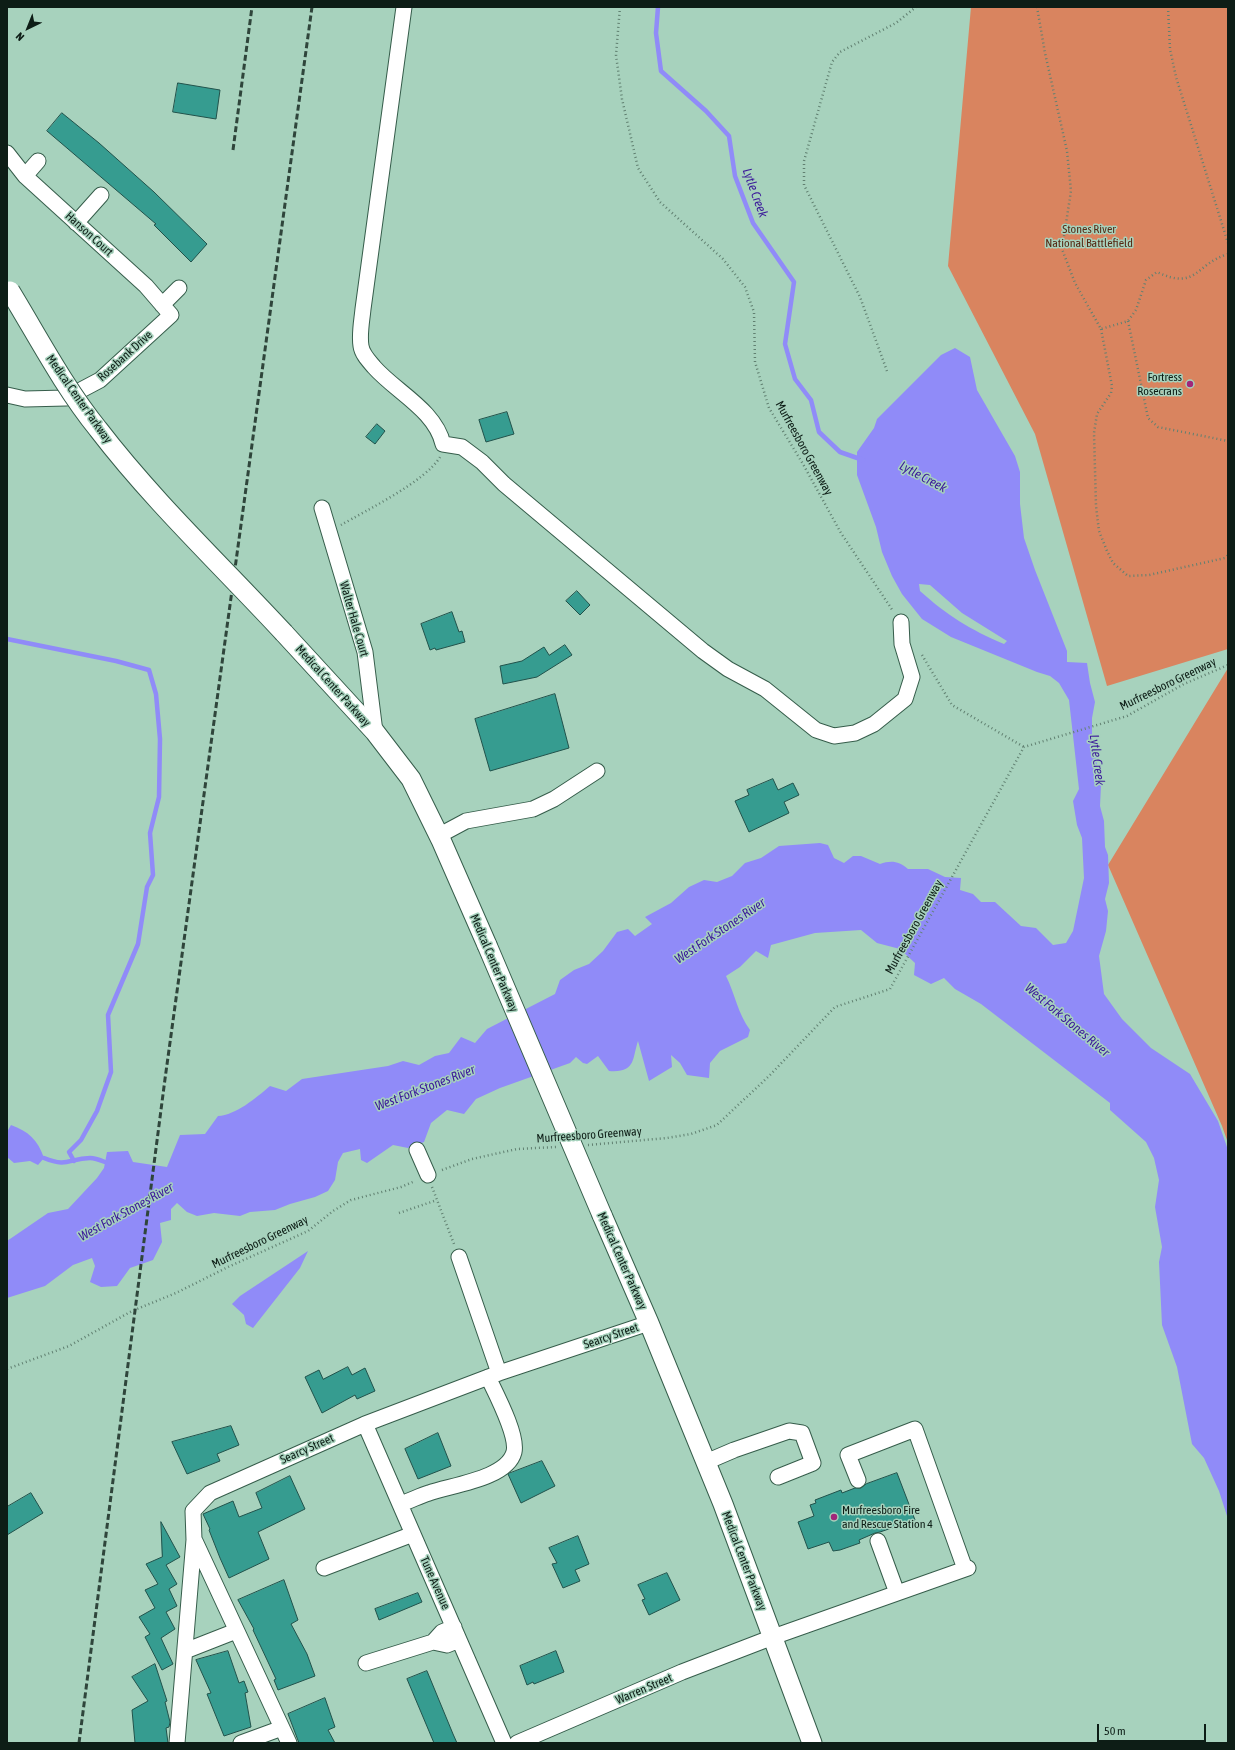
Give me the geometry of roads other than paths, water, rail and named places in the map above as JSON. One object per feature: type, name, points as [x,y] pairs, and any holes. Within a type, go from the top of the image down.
[{"type":"main road","name":"Medical Center Parkway","points":[[9,288],[61,376],[97,429],[152,492],[376,732],[411,779],[487,945],[602,1215],[650,1323],[706,1462],[812,1743]]},
{"type":"street","points":[[404,7],[363,309],[361,346],[367,359],[383,378],[418,406],[435,424],[444,444],[462,447],[482,462],[504,484],[703,651],[728,669],[765,689],[816,730],[834,736],[855,732],[874,724],[905,699],[912,677],[902,644],[901,622]]},
{"type":"street","name":"Hanson Court","points":[[7,153],[25,176],[146,286],[167,310]]},
{"type":"street","points":[[25,176],[38,161]]},
{"type":"street","points":[[76,223],[101,195]]},
{"type":"street","name":"Rosebank Drive","points":[[7,395],[25,399],[66,398],[100,380],[167,310],[179,288]]},
{"type":"street","name":"Walter Hale Court","points":[[322,508],[365,652],[376,732]]},
{"type":"street","points":[[438,836],[466,821],[533,809],[554,799],[598,771]]},
{"type":"street","points":[[417,1150],[428,1175]]},
{"type":"street","points":[[400,1504],[429,1493],[475,1481],[506,1466],[514,1452],[510,1425],[493,1375],[459,1257]]},
{"type":"street","name":"Searcy Street","points":[[177,1743],[194,1540],[193,1511],[210,1493],[365,1424],[493,1375],[650,1323]]},
{"type":"street","name":"Tune Avenue","points":[[365,1424],[504,1743]]},
{"type":"street","name":"Warren Street","points":[[517,1743],[682,1672],[773,1637],[967,1568],[915,1429],[848,1454],[858,1480]]},
{"type":"street","points":[[706,1462],[734,1450],[789,1431],[802,1433],[813,1464],[778,1477]]},
{"type":"street","points":[[324,1568],[413,1534]]},
{"type":"street","points":[[194,1540],[289,1743]]},
{"type":"street","points":[[878,1541],[897,1593]]},
{"type":"street","points":[[184,1651],[236,1631]]},
{"type":"street","points":[[366,1663],[433,1642],[442,1632],[457,1634]]},
{"type":"street","points":[[241,1743],[282,1728]]},
{"type":"water","name":"West Fork Stones River","points":[[955,348],[970,357],[977,390],[1015,456],[1020,472],[1020,504],[1024,538],[1067,651],[1067,662],[1087,663],[1095,702],[1092,718],[1092,738],[1101,785],[1100,806],[1104,821],[1105,847],[1108,855],[1109,883],[1105,899],[1108,911],[1106,931],[1099,956],[1104,994],[1122,1019],[1151,1048],[1190,1074],[1218,1121],[1228,1150],[1228,1519],[1219,1491],[1204,1458],[1192,1444],[1177,1367],[1162,1325],[1159,1262],[1162,1247],[1155,1207],[1159,1180],[1154,1158],[1146,1142],[1110,1110],[1110,1103],[981,1004],[955,989],[944,978],[931,984],[914,975],[915,963],[900,949],[877,943],[861,930],[815,933],[771,945],[768,958],[756,951],[740,967],[726,976],[742,1017],[750,1030],[748,1037],[720,1051],[710,1063],[709,1078],[687,1075],[680,1063],[671,1055],[672,1067],[649,1081],[638,1041],[631,1064],[624,1070],[609,1071],[598,1056],[587,1064],[583,1063],[576,1057],[570,1063],[500,1088],[476,1099],[464,1114],[447,1110],[431,1123],[424,1142],[408,1148],[393,1145],[367,1163],[361,1160],[360,1149],[343,1153],[338,1162],[335,1180],[328,1191],[315,1197],[275,1210],[250,1212],[240,1216],[214,1213],[197,1216],[187,1212],[177,1203],[171,1209],[171,1220],[160,1223],[162,1242],[153,1260],[130,1268],[117,1286],[101,1287],[90,1282],[95,1266],[92,1258],[73,1265],[45,1286],[7,1298],[7,1241],[48,1213],[68,1209],[97,1178],[104,1168],[107,1152],[128,1151],[133,1162],[167,1167],[180,1135],[205,1134],[218,1116],[232,1113],[239,1109],[252,1101],[270,1086],[286,1091],[302,1079],[388,1066],[403,1061],[419,1065],[435,1056],[449,1053],[461,1037],[475,1043],[487,1029],[555,994],[560,980],[574,970],[589,964],[603,951],[617,932],[628,929],[635,936],[652,924],[645,917],[671,903],[689,887],[704,880],[717,882],[732,876],[745,863],[761,858],[779,846],[820,843],[828,845],[834,858],[844,863],[853,856],[861,856],[880,864],[895,862],[908,869],[928,869],[945,877],[961,878],[960,890],[973,894],[981,902],[995,902],[1021,926],[1036,928],[1053,945],[1066,943],[1073,931],[1084,878],[1082,838],[1077,825],[1073,801],[1079,789],[1069,700],[1059,683],[1050,676],[951,637],[922,619],[902,594],[892,576],[882,552],[876,527],[857,475],[857,452],[874,428],[877,419],[941,355]],"holes":[[[919,584],[930,585],[962,613],[1007,641],[1004,644],[991,638],[969,627],[940,608],[920,591]]]},
{"type":"water","points":[[11,1125],[27,1133],[39,1146],[44,1158],[38,1165],[30,1161],[14,1163],[7,1157],[7,1132]]},
{"type":"water","points":[[308,1251],[300,1268],[253,1328],[246,1324],[244,1315],[232,1304],[240,1296]]},
{"type":"waterway","name":"Lytle Creek","points":[[658,7],[656,33],[661,71],[706,111],[729,136],[735,176],[753,223],[794,282],[785,344],[795,379],[811,400],[819,432],[840,452],[863,460]]},
{"type":"waterway","points":[[7,639],[116,661],[149,670],[156,694],[160,739],[159,797],[150,833],[153,875],[147,887],[138,944],[108,1015],[111,1072],[97,1111],[81,1140],[69,1152],[74,1161]]},
{"type":"waterway","points":[[44,1158],[58,1162],[83,1158],[96,1159],[105,1162]]},
{"type":"railway","points":[[233,150],[252,7]]},
{"type":"railway","points":[[79,1743],[165,1079],[312,7]]},
{"type":"place","name":"Fortress Rosecrans","points":[[1190,384]]},
{"type":"place","name":"Murfreesboro Fire and Rescue Station 4","points":[[834,1517]]},
{"type":"park label","name":"Stones River National Battlefield","points":[[1089,236]]}]
